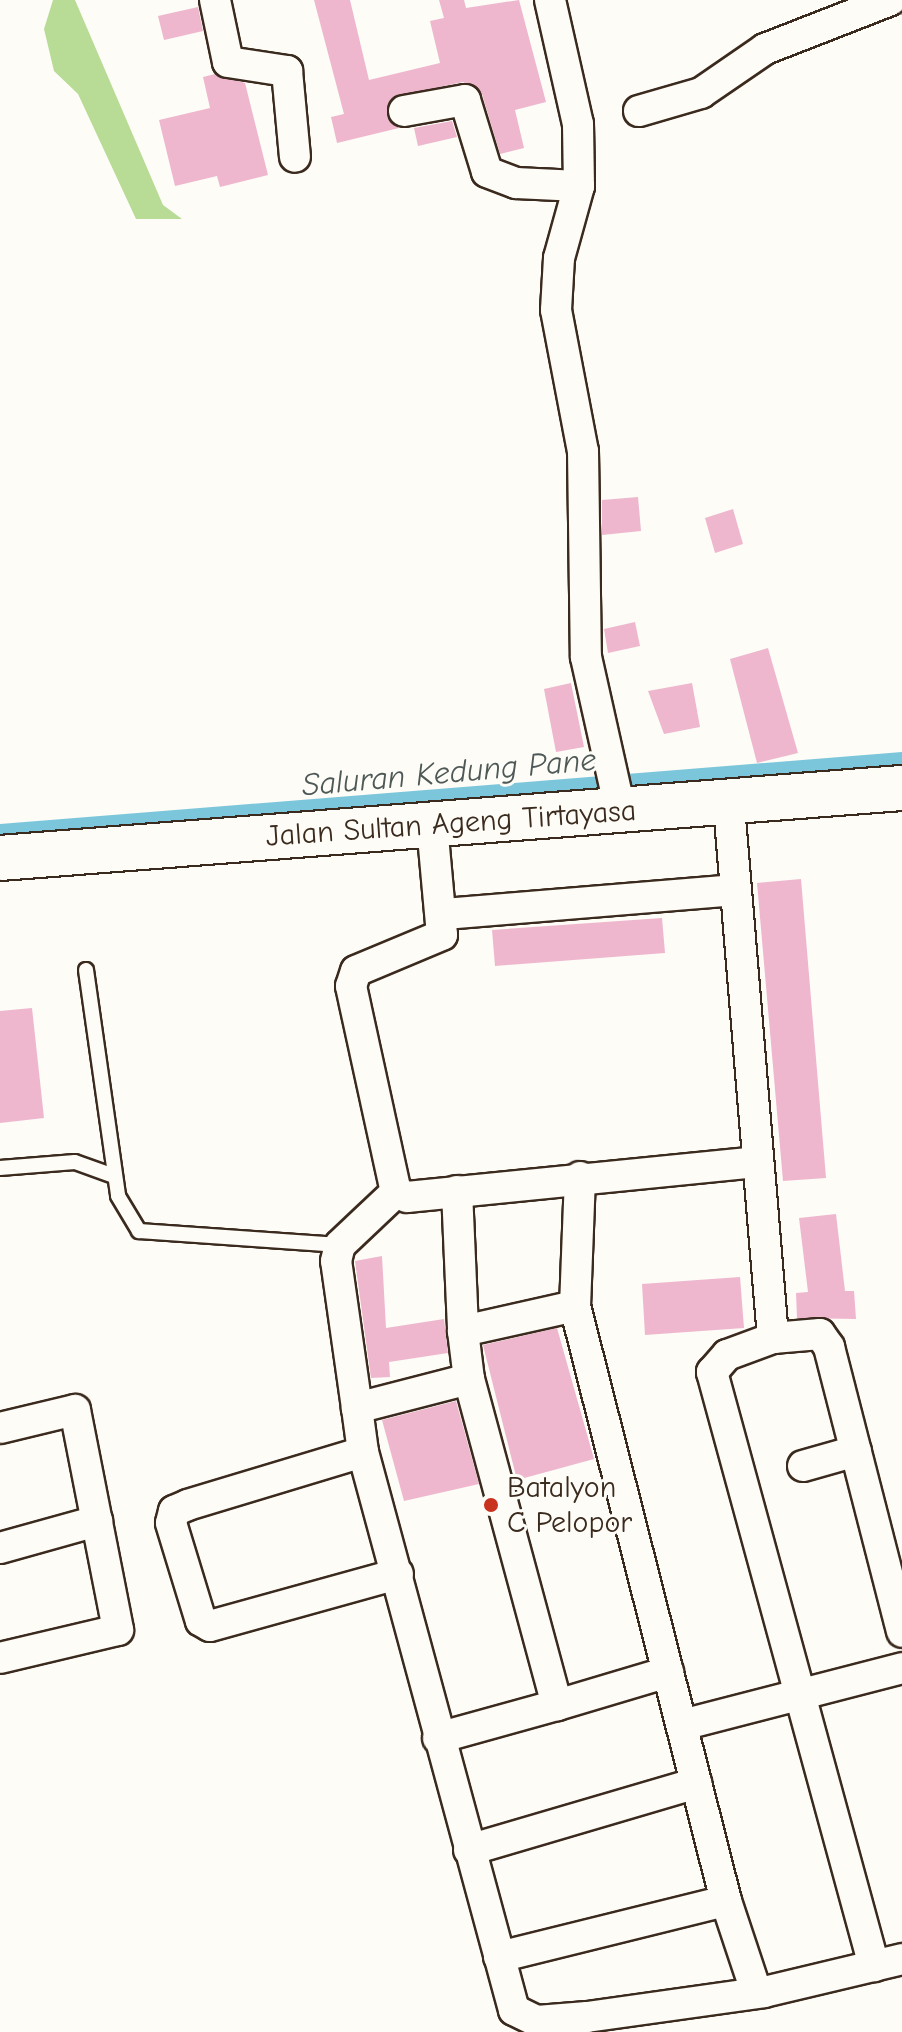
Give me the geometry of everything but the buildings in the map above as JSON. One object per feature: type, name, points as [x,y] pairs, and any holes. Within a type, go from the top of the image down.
[{"type":"main road","name":"Jalan Sultan Ageng Tirtayasa","points":[[0,858],[432,825],[619,805],[729,806],[902,788]]},
{"type":"street","points":[[215,0],[228,62],[287,71],[295,157]]},
{"type":"street","points":[[550,0],[569,59],[579,186],[559,258],[556,310],[583,451],[586,657],[608,768],[619,805]]},
{"type":"street","points":[[639,111],[701,93],[765,49],[891,0]]},
{"type":"street","points":[[404,111],[465,100],[487,172],[516,183],[579,186]]},
{"type":"street","points":[[729,806],[733,890],[773,1338]]},
{"type":"street","points":[[396,1192],[351,986],[367,965],[430,945],[442,935],[444,914],[432,825]]},
{"type":"street","points":[[444,914],[733,890]]},
{"type":"street","points":[[756,1162],[457,1191],[396,1192],[340,1245],[334,1275],[363,1452],[514,2010],[537,2021],[756,1991],[888,1962],[801,1692],[712,1372],[727,1355],[773,1338],[820,1334],[856,1451],[902,1632]]},
{"type":"street","points":[[580,1177],[575,1306],[726,1901],[756,1991]]},
{"type":"street","points":[[457,1191],[463,1331],[469,1379],[557,1705]]},
{"type":"street","points":[[463,1331],[575,1306]]},
{"type":"street","points":[[357,1408],[469,1379]]},
{"type":"street","points":[[0,1428],[75,1410],[118,1630],[0,1658]]},
{"type":"street","points":[[803,1466],[856,1451]]},
{"type":"street","points":[[363,1452],[188,1505],[174,1511],[171,1523],[201,1621],[210,1626],[398,1574]]},
{"type":"street","points":[[0,1548],[97,1521]]},
{"type":"street","points":[[682,1725],[902,1668]]},
{"type":"street","points":[[438,1738],[668,1672]]},
{"type":"street","points":[[469,1850],[696,1783]]},
{"type":"street","points":[[499,1957],[726,1901]]},
{"type":"lane","points":[[86,970],[114,1176],[125,1215],[139,1231],[340,1245]]},
{"type":"lane","points":[[0,1168],[75,1162],[114,1176]]},
{"type":"green space","points":[[53,0],[75,0],[163,205],[182,219],[136,219],[78,94],[54,71],[44,29]]},
{"type":"water","points":[[902,752],[902,770],[0,842],[0,824]]},
{"type":"place","name":"Batalyon C Pelopor","points":[[491,1505]]},
{"type":"water label","name":"Saluran Kedung Pane","points":[[449,773]]}]
